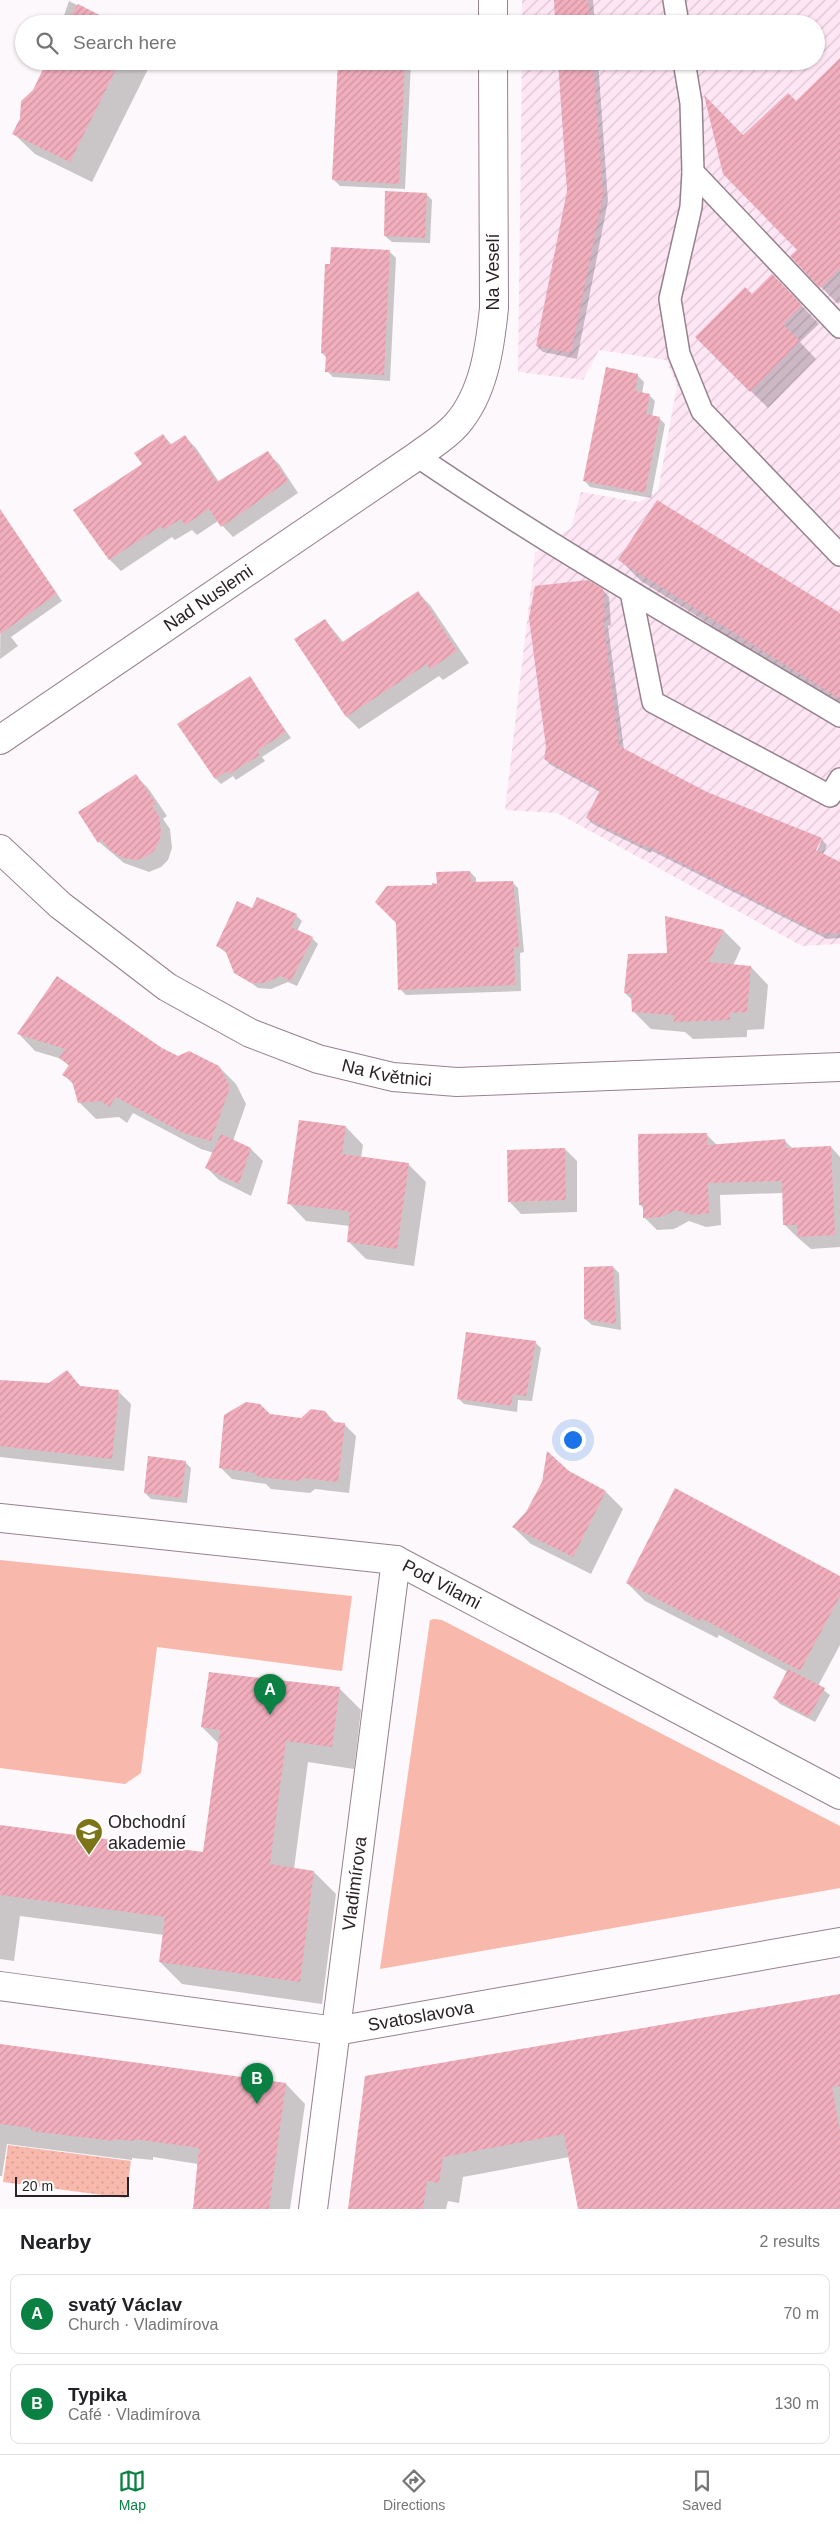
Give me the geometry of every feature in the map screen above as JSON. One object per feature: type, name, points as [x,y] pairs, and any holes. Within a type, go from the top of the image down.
[{"type":"street","points":[[493,0],[493,15]]},
{"type":"street","name":"Na Veselí","points":[[417,456],[449,432],[464,416],[474,398],[491,344],[494,308],[493,70]]},
{"type":"street","name":"Nad Nuslemi","points":[[0,740],[417,456]]},
{"type":"street","name":"Na Květnici","points":[[0,849],[60,905],[167,987],[250,1034],[318,1059],[393,1077],[457,1082],[840,1067]]},
{"type":"street","name":"Pod Vilami","points":[[0,1518],[396,1560],[840,1795]]},
{"type":"street","name":"Vladimírova","points":[[313,2209],[396,1560]]},
{"type":"street","name":"Svatoslavova","points":[[0,1986],[336,2031],[840,1942]]},
{"type":"lane","points":[[674,0],[676,15]]},
{"type":"lane","points":[[686,70],[691,103],[693,172],[691,207],[670,299],[679,354],[702,411],[840,555]]},
{"type":"lane","points":[[693,172],[840,327]]},
{"type":"lane","points":[[417,456],[631,592],[840,716]]},
{"type":"lane","points":[[631,592],[653,702],[830,796],[840,779]]},
{"type":"shaded area","points":[[522,0],[840,0],[840,944],[802,946],[557,813],[505,810],[535,553],[571,528],[581,492],[639,502],[658,491],[677,385],[666,360],[599,350],[583,380],[518,372],[522,70],[825,70],[825,15],[522,15]]},
{"type":"shaded area","points":[[0,1560],[352,1596],[342,1671],[157,1647],[141,1773],[125,1784],[0,1768]]},
{"type":"shaded area","points":[[430,1620],[442,1620],[840,1826],[840,1888],[380,1969]]},
{"type":"shaded area","points":[[8,2145],[131,2161],[126,2198],[3,2182]]},
{"type":"building","points":[[554,0],[588,0],[589,15],[555,15]]},
{"type":"building","points":[[78,4],[99,15],[71,15]]},
{"type":"building","points":[[840,58],[840,268],[820,288],[790,256],[797,250],[723,174],[704,95],[743,135],[788,93],[796,101]]},
{"type":"building","points":[[43,70],[116,70],[70,162],[12,134],[20,119],[21,101],[33,90]]},
{"type":"building","points":[[338,70],[405,70],[399,184],[332,180]]},
{"type":"building","points":[[559,70],[594,70],[603,195],[571,353],[536,346],[567,191]]},
{"type":"building","points":[[385,191],[427,193],[425,238],[384,236]]},
{"type":"building","points":[[331,247],[390,250],[384,375],[325,372],[326,354],[321,353],[325,264],[330,264]]},
{"type":"building","points":[[772,274],[802,305],[783,324],[800,341],[750,392],[695,337],[745,287],[752,294]]},
{"type":"building","points":[[606,367],[638,374],[635,391],[650,394],[646,414],[660,417],[645,493],[583,481]]},
{"type":"building","points":[[163,434],[170,445],[185,435],[217,482],[268,451],[288,481],[221,527],[209,509],[185,525],[181,519],[163,530],[161,526],[109,560],[73,510],[142,464],[134,453]]},
{"type":"building","points":[[657,500],[840,613],[840,699],[618,560]]},
{"type":"building","points":[[0,509],[57,594],[0,634]]},
{"type":"building","points":[[588,580],[603,589],[605,619],[603,620],[619,746],[707,792],[822,838],[816,850],[840,862],[840,933],[820,933],[646,845],[645,847],[586,818],[600,790],[544,759],[546,747],[529,618],[535,586]]},
{"type":"building","points":[[418,591],[457,651],[430,669],[427,664],[346,717],[294,639],[325,619],[341,643]]},
{"type":"building","points":[[250,676],[286,732],[257,751],[260,755],[229,774],[227,771],[215,779],[177,724]]},
{"type":"building","points":[[136,774],[156,804],[152,806],[159,816],[161,832],[159,842],[154,851],[146,857],[136,860],[123,858],[111,851],[102,840],[98,843],[78,812]]},
{"type":"building","points":[[470,871],[471,882],[513,881],[519,947],[514,947],[515,985],[398,990],[396,923],[375,902],[387,886],[432,885],[432,883],[437,884],[436,872]]},
{"type":"building","points":[[257,897],[297,914],[291,927],[313,937],[291,981],[281,976],[264,983],[251,983],[234,973],[225,950],[216,946],[237,901],[252,908]]},
{"type":"building","points":[[665,916],[724,930],[709,962],[751,966],[747,1012],[730,1013],[730,1020],[674,1022],[673,1015],[632,1012],[631,994],[624,993],[628,954],[667,953]]},
{"type":"building","points":[[57,976],[162,1048],[178,1056],[189,1051],[219,1066],[230,1087],[211,1141],[183,1133],[116,1097],[109,1107],[101,1101],[78,1103],[72,1081],[62,1075],[69,1065],[59,1058],[65,1049],[17,1034]]},
{"type":"building","points":[[299,1120],[346,1126],[342,1154],[409,1163],[397,1249],[347,1242],[350,1213],[348,1211],[287,1204]]},
{"type":"building","points":[[707,1133],[707,1145],[785,1139],[786,1148],[831,1146],[835,1235],[798,1237],[797,1225],[783,1225],[782,1181],[708,1183],[709,1213],[693,1215],[676,1210],[661,1217],[643,1218],[643,1205],[639,1205],[638,1134]]},
{"type":"building","points":[[221,1134],[251,1148],[239,1184],[205,1168]]},
{"type":"building","points":[[565,1148],[566,1200],[508,1202],[507,1150]]},
{"type":"building","points":[[613,1266],[616,1324],[584,1319],[584,1267]]},
{"type":"building","points":[[466,1332],[536,1341],[526,1396],[513,1394],[511,1406],[457,1399]]},
{"type":"building","points":[[67,1370],[80,1386],[119,1390],[112,1459],[0,1446],[0,1380],[49,1383]]},
{"type":"building","points":[[246,1402],[260,1404],[270,1414],[301,1418],[311,1409],[325,1411],[333,1422],[345,1423],[338,1482],[303,1478],[298,1481],[258,1477],[255,1473],[219,1468],[224,1415]]},
{"type":"building","points":[[547,1451],[569,1471],[606,1491],[573,1557],[512,1527],[526,1512],[542,1482]]},
{"type":"building","points":[[148,1456],[186,1461],[181,1498],[144,1493]]},
{"type":"building","points":[[675,1488],[840,1576],[840,1596],[800,1671],[701,1618],[700,1621],[626,1583]]},
{"type":"building","points":[[788,1669],[825,1688],[809,1717],[773,1698]]},
{"type":"building","name":"Obchodní akademie","points":[[209,1672],[340,1687],[332,1747],[286,1741],[270,1864],[314,1871],[300,1982],[159,1962],[165,1917],[0,1895],[0,1825],[203,1852],[220,1730],[201,1727]]},
{"type":"building","points":[[840,1994],[840,2086],[832,2087],[840,2132],[840,2209],[578,2209],[564,2134],[443,2157],[439,2183],[427,2181],[423,2209],[348,2209],[365,2076]]},
{"type":"building","points":[[0,2044],[286,2083],[269,2209],[193,2209],[199,2148],[134,2139],[134,2141],[113,2139],[113,2141],[31,2131],[31,2128],[0,2124]]},
{"type":"place","name":"svatý Václav","points":[[270,1715]]},
{"type":"place","name":"Obchodní akademie","points":[[89,1856]]},
{"type":"place","name":"Typika","points":[[257,2104]]}]
